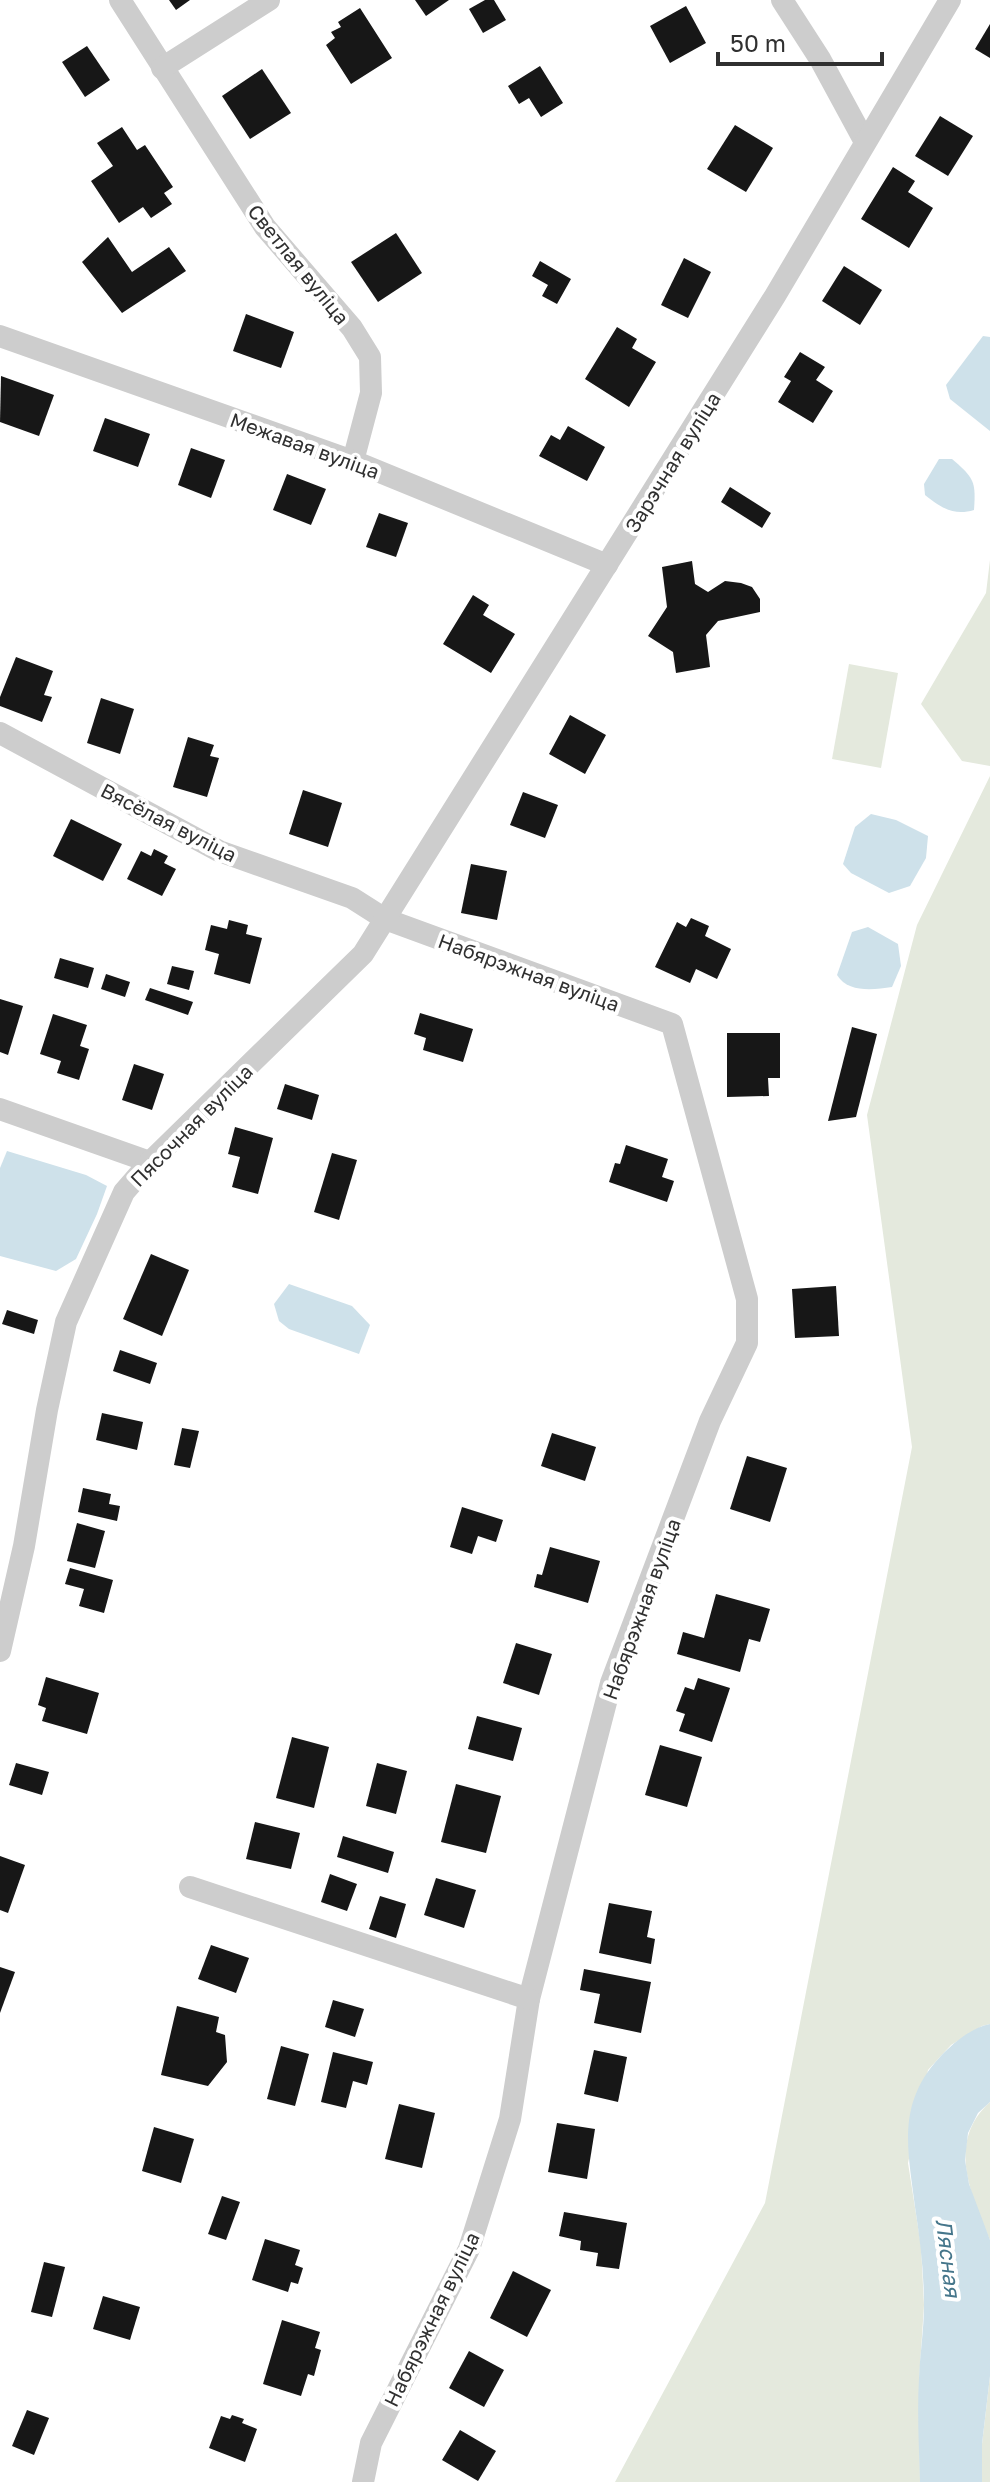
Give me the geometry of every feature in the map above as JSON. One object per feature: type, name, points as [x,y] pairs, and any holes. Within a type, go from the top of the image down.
[{"type":"street","name":"Светлая вуліца","points":[[120,0],[265,227],[352,328],[370,357],[371,393],[353,461]]},
{"type":"street","points":[[162,68],[269,0]]},
{"type":"street","points":[[782,0],[820,59],[865,142]]},
{"type":"street","name":"Зарэчная вуліца","points":[[385,919],[775,296],[950,0]]},
{"type":"street","name":"Межавая вуліца","points":[[0,336],[353,461],[607,565]]},
{"type":"street","name":"Вясёлая вуліца","points":[[0,733],[219,851],[352,898],[385,919]]},
{"type":"street","name":"Пясочная вуліца","points":[[0,1651],[24,1546],[66,1322],[124,1192],[150,1162],[363,954],[385,919]]},
{"type":"street","name":"Набярэжная вуліца","points":[[363,2482],[371,2443],[469,2249],[510,2119],[529,1999],[611,1683],[710,1421],[747,1343],[747,1299],[672,1024],[385,919]]},
{"type":"street","points":[[0,1109],[150,1162]]},
{"type":"street","points":[[190,1887],[529,1999]]},
{"type":"shaded area","points":[[990,560],[990,766],[962,761],[921,704],[986,593]]},
{"type":"shaded area","points":[[849,664],[898,673],[881,768],[832,759]]},
{"type":"shaded area","points":[[990,776],[990,2024],[951,2045],[928,2070],[908,2163],[921,2246],[924,2305],[919,2381],[920,2482],[615,2482],[765,2203],[912,1447],[867,1115],[917,925]]},
{"type":"shaded area","points":[[990,2102],[990,2240],[970,2187],[966,2151],[969,2134]]},
{"type":"shaded area","points":[[990,2376],[990,2482],[982,2482],[982,2444]]},
{"type":"water","points":[[983,336],[990,337],[990,431],[950,399],[946,385]]},
{"type":"water","points":[[939,459],[952,459],[969,476],[974,486],[974,510],[948,510],[925,495],[924,484]]},
{"type":"water","points":[[871,814],[896,820],[928,836],[926,858],[910,886],[889,893],[851,873],[843,864],[855,827]]},
{"type":"water","points":[[868,927],[898,944],[901,966],[892,987],[854,987],[837,975],[852,932]]},
{"type":"water","points":[[7,1151],[86,1175],[107,1186],[76,1259],[56,1271],[0,1256],[0,1168]]},
{"type":"water","points":[[289,1284],[352,1306],[370,1325],[359,1354],[289,1329],[279,1321],[274,1304]]},
{"type":"water","name":"Лясная","points":[[990,2024],[990,2102],[978,2113],[968,2133],[965,2160],[969,2184],[990,2240],[990,2376],[982,2444],[982,2482],[920,2482],[918,2391],[924,2293],[908,2128],[917,2092],[940,2057],[963,2037]]},
{"type":"building","points":[[169,0],[190,0],[176,10]]},
{"type":"building","points":[[415,0],[449,0],[426,16]]},
{"type":"building","points":[[485,0],[494,0],[506,20],[483,33],[469,9]]},
{"type":"building","points":[[686,6],[706,43],[670,63],[650,26]]},
{"type":"building","points":[[360,8],[392,58],[351,84],[326,45],[335,38],[331,32],[341,27],[338,22]]},
{"type":"building","points":[[990,24],[990,58],[975,49]]},
{"type":"building","points":[[87,46],[110,80],[85,97],[62,62]]},
{"type":"building","points":[[540,66],[563,103],[541,117],[529,98],[519,104],[508,86]]},
{"type":"building","points":[[262,69],[291,113],[250,139],[222,96]]},
{"type":"building","points":[[940,116],[973,136],[948,176],[915,156]]},
{"type":"building","points":[[735,125],[773,148],[746,192],[707,169]]},
{"type":"building","points":[[122,127],[137,150],[145,145],[173,187],[164,193],[172,204],[151,218],[143,207],[119,223],[91,181],[113,166],[97,143]]},
{"type":"building","points":[[893,167],[915,181],[908,192],[933,208],[909,248],[861,219]]},
{"type":"building","points":[[396,233],[422,273],[378,302],[351,262]]},
{"type":"building","points":[[108,237],[132,272],[169,247],[186,271],[122,313],[82,262]]},
{"type":"building","points":[[684,258],[711,272],[688,318],[661,305]]},
{"type":"building","points":[[540,261],[571,279],[557,304],[542,296],[548,285],[532,276]]},
{"type":"building","points":[[844,266],[882,290],[860,325],[822,301]]},
{"type":"building","points":[[246,314],[294,332],[281,368],[233,351]]},
{"type":"building","points":[[617,327],[637,339],[632,348],[656,362],[629,407],[585,379]]},
{"type":"building","points":[[800,352],[825,367],[816,380],[833,391],[813,423],[778,402],[791,381],[784,377]]},
{"type":"building","points":[[1,376],[54,395],[39,436],[0,422]]},
{"type":"building","points":[[105,418],[150,434],[138,467],[93,451]]},
{"type":"building","points":[[568,426],[605,447],[587,481],[539,456],[551,435],[560,440]]},
{"type":"building","points":[[191,448],[225,460],[211,498],[178,485]]},
{"type":"building","points":[[287,474],[326,489],[311,525],[273,510]]},
{"type":"building","points":[[730,487],[771,513],[762,528],[721,502]]},
{"type":"building","points":[[379,513],[408,523],[396,557],[366,547]]},
{"type":"building","points":[[692,561],[695,584],[708,592],[725,581],[752,587],[760,599],[760,612],[718,621],[706,635],[710,667],[676,673],[673,652],[648,636],[667,607],[662,567]]},
{"type":"building","points":[[473,595],[489,605],[483,615],[515,634],[491,673],[443,644]]},
{"type":"building","points":[[16,657],[53,671],[44,695],[52,697],[42,722],[0,706],[0,697]]},
{"type":"building","points":[[101,698],[134,709],[120,754],[87,743]]},
{"type":"building","points":[[570,715],[606,735],[585,774],[549,754]]},
{"type":"building","points":[[188,737],[214,745],[210,756],[219,758],[207,797],[173,787]]},
{"type":"building","points":[[303,790],[342,803],[328,847],[289,834]]},
{"type":"building","points":[[523,792],[558,805],[545,838],[510,825]]},
{"type":"building","points":[[71,819],[122,844],[103,881],[53,856]]},
{"type":"building","points":[[154,849],[168,856],[164,863],[176,869],[162,896],[127,879],[141,851],[151,856]]},
{"type":"building","points":[[471,864],[507,871],[497,920],[461,913]]},
{"type":"building","points":[[691,918],[709,926],[705,936],[731,949],[717,979],[696,969],[690,983],[655,967],[677,922],[686,927]]},
{"type":"building","points":[[229,920],[248,925],[246,934],[262,938],[250,984],[214,974],[219,954],[205,950],[211,925],[227,929]]},
{"type":"building","points":[[60,958],[94,968],[88,988],[54,978]]},
{"type":"building","points":[[172,966],[194,971],[189,990],[167,984]]},
{"type":"building","points":[[106,974],[130,982],[125,997],[101,989]]},
{"type":"building","points":[[150,988],[193,1002],[188,1015],[145,1000]]},
{"type":"building","points":[[0,999],[23,1006],[8,1055],[0,1052]]},
{"type":"building","points":[[420,1013],[473,1029],[463,1062],[423,1050],[426,1038],[414,1034]]},
{"type":"building","points":[[53,1014],[87,1025],[80,1046],[89,1049],[79,1080],[57,1073],[61,1061],[40,1054]]},
{"type":"building","points":[[852,1027],[877,1034],[856,1117],[828,1121]]},
{"type":"building","points":[[727,1033],[780,1033],[780,1078],[768,1078],[769,1096],[727,1097]]},
{"type":"building","points":[[134,1064],[164,1074],[152,1110],[122,1100]]},
{"type":"building","points":[[285,1084],[319,1095],[312,1120],[277,1109]]},
{"type":"building","points":[[235,1127],[273,1138],[258,1194],[232,1187],[240,1157],[228,1154]]},
{"type":"building","points":[[626,1145],[668,1159],[662,1177],[674,1181],[667,1202],[609,1182],[615,1163],[620,1164]]},
{"type":"building","points":[[332,1153],[357,1160],[339,1220],[314,1212]]},
{"type":"building","points":[[151,1254],[189,1270],[162,1336],[123,1319]]},
{"type":"building","points":[[836,1286],[839,1336],[795,1338],[792,1289]]},
{"type":"building","points":[[7,1310],[38,1320],[34,1334],[2,1324]]},
{"type":"building","points":[[120,1350],[157,1363],[150,1384],[113,1371]]},
{"type":"building","points":[[102,1413],[143,1422],[137,1450],[96,1440]]},
{"type":"building","points":[[182,1428],[199,1431],[190,1468],[174,1465]]},
{"type":"building","points":[[552,1433],[596,1447],[585,1481],[541,1466]]},
{"type":"building","points":[[747,1456],[787,1468],[770,1522],[730,1509]]},
{"type":"building","points":[[83,1488],[111,1494],[109,1504],[120,1506],[117,1521],[78,1512]]},
{"type":"building","points":[[462,1507],[503,1520],[496,1542],[478,1536],[472,1554],[450,1547]]},
{"type":"building","points":[[77,1523],[105,1531],[95,1568],[67,1561]]},
{"type":"building","points":[[550,1547],[600,1561],[588,1603],[534,1587],[537,1574],[542,1575]]},
{"type":"building","points":[[70,1568],[113,1580],[104,1613],[79,1606],[84,1589],[65,1584]]},
{"type":"building","points":[[716,1594],[770,1609],[760,1642],[749,1639],[740,1672],[677,1654],[683,1632],[704,1638]]},
{"type":"building","points":[[516,1643],[552,1654],[539,1695],[503,1683]]},
{"type":"building","points":[[46,1677],[99,1693],[87,1734],[42,1721],[46,1708],[38,1705]]},
{"type":"building","points":[[698,1678],[730,1688],[712,1742],[679,1731],[685,1714],[676,1711],[685,1687],[694,1690]]},
{"type":"building","points":[[477,1716],[522,1728],[513,1761],[468,1749]]},
{"type":"building","points":[[292,1737],[329,1747],[314,1808],[276,1798]]},
{"type":"building","points":[[660,1745],[702,1757],[687,1807],[645,1795]]},
{"type":"building","points":[[16,1763],[49,1772],[42,1795],[9,1785]]},
{"type":"building","points":[[377,1763],[407,1771],[396,1814],[366,1806]]},
{"type":"building","points":[[456,1784],[501,1796],[486,1853],[441,1842]]},
{"type":"building","points":[[255,1822],[300,1833],[291,1869],[246,1859]]},
{"type":"building","points":[[343,1836],[394,1852],[388,1873],[337,1857]]},
{"type":"building","points":[[0,1856],[25,1865],[8,1913],[0,1910]]},
{"type":"building","points":[[330,1874],[357,1884],[347,1911],[321,1902]]},
{"type":"building","points":[[436,1878],[476,1890],[464,1928],[424,1915]]},
{"type":"building","points":[[380,1896],[406,1904],[396,1938],[369,1929]]},
{"type":"building","points":[[609,1903],[652,1911],[647,1937],[655,1939],[651,1964],[599,1953]]},
{"type":"building","points":[[211,1945],[249,1958],[236,1993],[198,1979]]},
{"type":"building","points":[[0,1967],[15,1972],[0,2013]]},
{"type":"building","points":[[584,1969],[651,1982],[641,2033],[594,2023],[600,1994],[580,1990]]},
{"type":"building","points":[[333,2000],[364,2009],[355,2037],[325,2027]]},
{"type":"building","points":[[177,2006],[219,2017],[216,2032],[225,2035],[227,2062],[208,2086],[161,2075]]},
{"type":"building","points":[[281,2046],[309,2054],[295,2106],[267,2099]]},
{"type":"building","points":[[594,2050],[627,2057],[618,2102],[584,2094]]},
{"type":"building","points":[[333,2052],[373,2062],[367,2085],[353,2081],[346,2108],[321,2102]]},
{"type":"building","points":[[399,2104],[435,2113],[422,2168],[385,2159]]},
{"type":"building","points":[[557,2123],[595,2129],[587,2179],[548,2172]]},
{"type":"building","points":[[154,2127],[194,2139],[181,2183],[142,2171]]},
{"type":"building","points":[[222,2196],[240,2202],[226,2240],[208,2234]]},
{"type":"building","points":[[564,2212],[627,2223],[619,2269],[596,2266],[598,2253],[580,2250],[581,2241],[559,2236]]},
{"type":"building","points":[[265,2239],[300,2250],[295,2265],[303,2268],[298,2284],[291,2282],[288,2292],[252,2280]]},
{"type":"building","points":[[44,2262],[65,2267],[52,2317],[31,2312]]},
{"type":"building","points":[[513,2271],[551,2290],[527,2337],[490,2318]]},
{"type":"building","points":[[103,2296],[140,2307],[130,2340],[93,2329]]},
{"type":"building","points":[[282,2320],[320,2332],[315,2348],[321,2350],[314,2376],[308,2374],[301,2396],[263,2384]]},
{"type":"building","points":[[469,2351],[504,2370],[484,2407],[449,2388]]},
{"type":"building","points":[[27,2410],[49,2418],[34,2455],[12,2446]]},
{"type":"building","points":[[232,2415],[257,2429],[245,2462],[209,2448],[221,2416],[230,2419]]},
{"type":"building","points":[[460,2430],[496,2451],[478,2481],[442,2460]]}]
